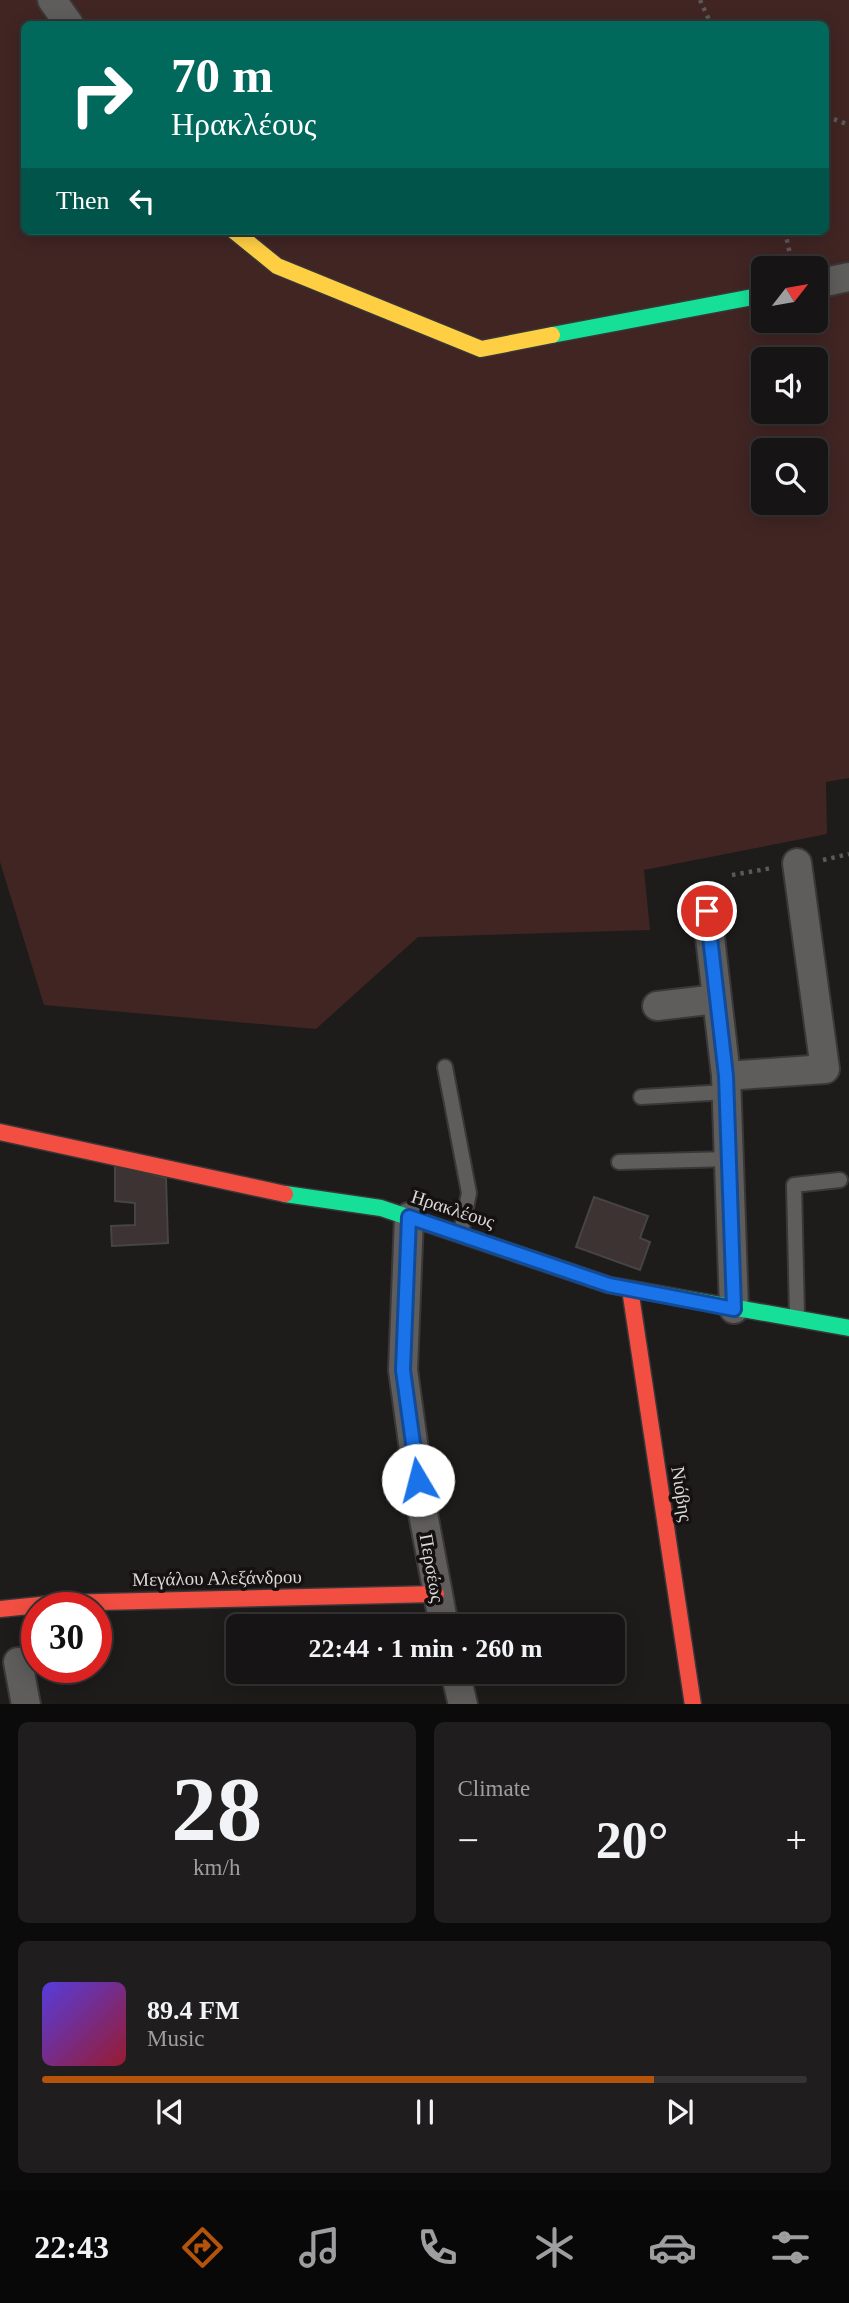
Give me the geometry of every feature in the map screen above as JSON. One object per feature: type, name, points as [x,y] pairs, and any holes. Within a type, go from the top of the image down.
[{"type":"street","points":[[52,0],[67,21]]},
{"type":"street","points":[[239,235],[277,266],[481,349],[751,297]]},
{"type":"street","points":[[828,281],[849,277]]},
{"type":"street","points":[[727,1084],[825,1069],[797,863]]},
{"type":"street","points":[[707,911],[727,1084],[734,1309]]},
{"type":"street","points":[[657,1006],[717,999]]},
{"type":"street","name":"Ηρακλέους","points":[[0,1132],[277,1193],[381,1208],[609,1285],[798,1321],[849,1328]]},
{"type":"street","name":"Περσέως","points":[[409,1217],[403,1370],[441,1614]]},
{"type":"street","name":"Νιόβης","points":[[630,1289],[693,1704]]},
{"type":"street","name":"Μεγάλου Αλεξάνδρου","points":[[0,1609],[59,1603],[436,1594]]},
{"type":"street","points":[[18,1662],[26,1704]]},
{"type":"street","points":[[458,1684],[463,1704]]},
{"type":"lane","points":[[445,1067],[469,1193],[461,1234]]},
{"type":"lane","points":[[641,1097],[727,1084]]},
{"type":"lane","points":[[619,1162],[729,1158]]},
{"type":"lane","points":[[798,1321],[794,1185],[841,1180]]},
{"type":"path","points":[[700,0],[709,21]]},
{"type":"path","points":[[829,117],[849,125]]},
{"type":"path","points":[[786,235],[790,256]]},
{"type":"path","points":[[732,875],[797,863]]},
{"type":"shaded area","points":[[0,0],[849,0],[849,778],[826,782],[827,834],[644,870],[650,930],[418,937],[316,1029],[44,1005],[0,862]]},
{"type":"building","points":[[115,1164],[166,1178],[168,1243],[112,1246],[111,1226],[135,1225],[135,1203],[115,1201]]},
{"type":"building","points":[[594,1197],[648,1216],[640,1238],[650,1242],[640,1270],[576,1247]]},
{"type":"traffic: fast","points":[[552,335],[751,297]]},
{"type":"traffic: fast","points":[[285,1194],[381,1208],[609,1285],[849,1328]]},
{"type":"traffic: slow","points":[[239,235],[277,266],[481,349],[552,335]]},
{"type":"traffic: jam","points":[[0,1132],[285,1194]]},
{"type":"traffic: jam","points":[[630,1289],[693,1704]]},
{"type":"traffic: jam","points":[[0,1609],[59,1603],[436,1594]]},
{"type":"route","points":[[418,1480],[403,1370],[409,1217],[609,1285],[734,1309],[726,1076],[707,911]]}]
